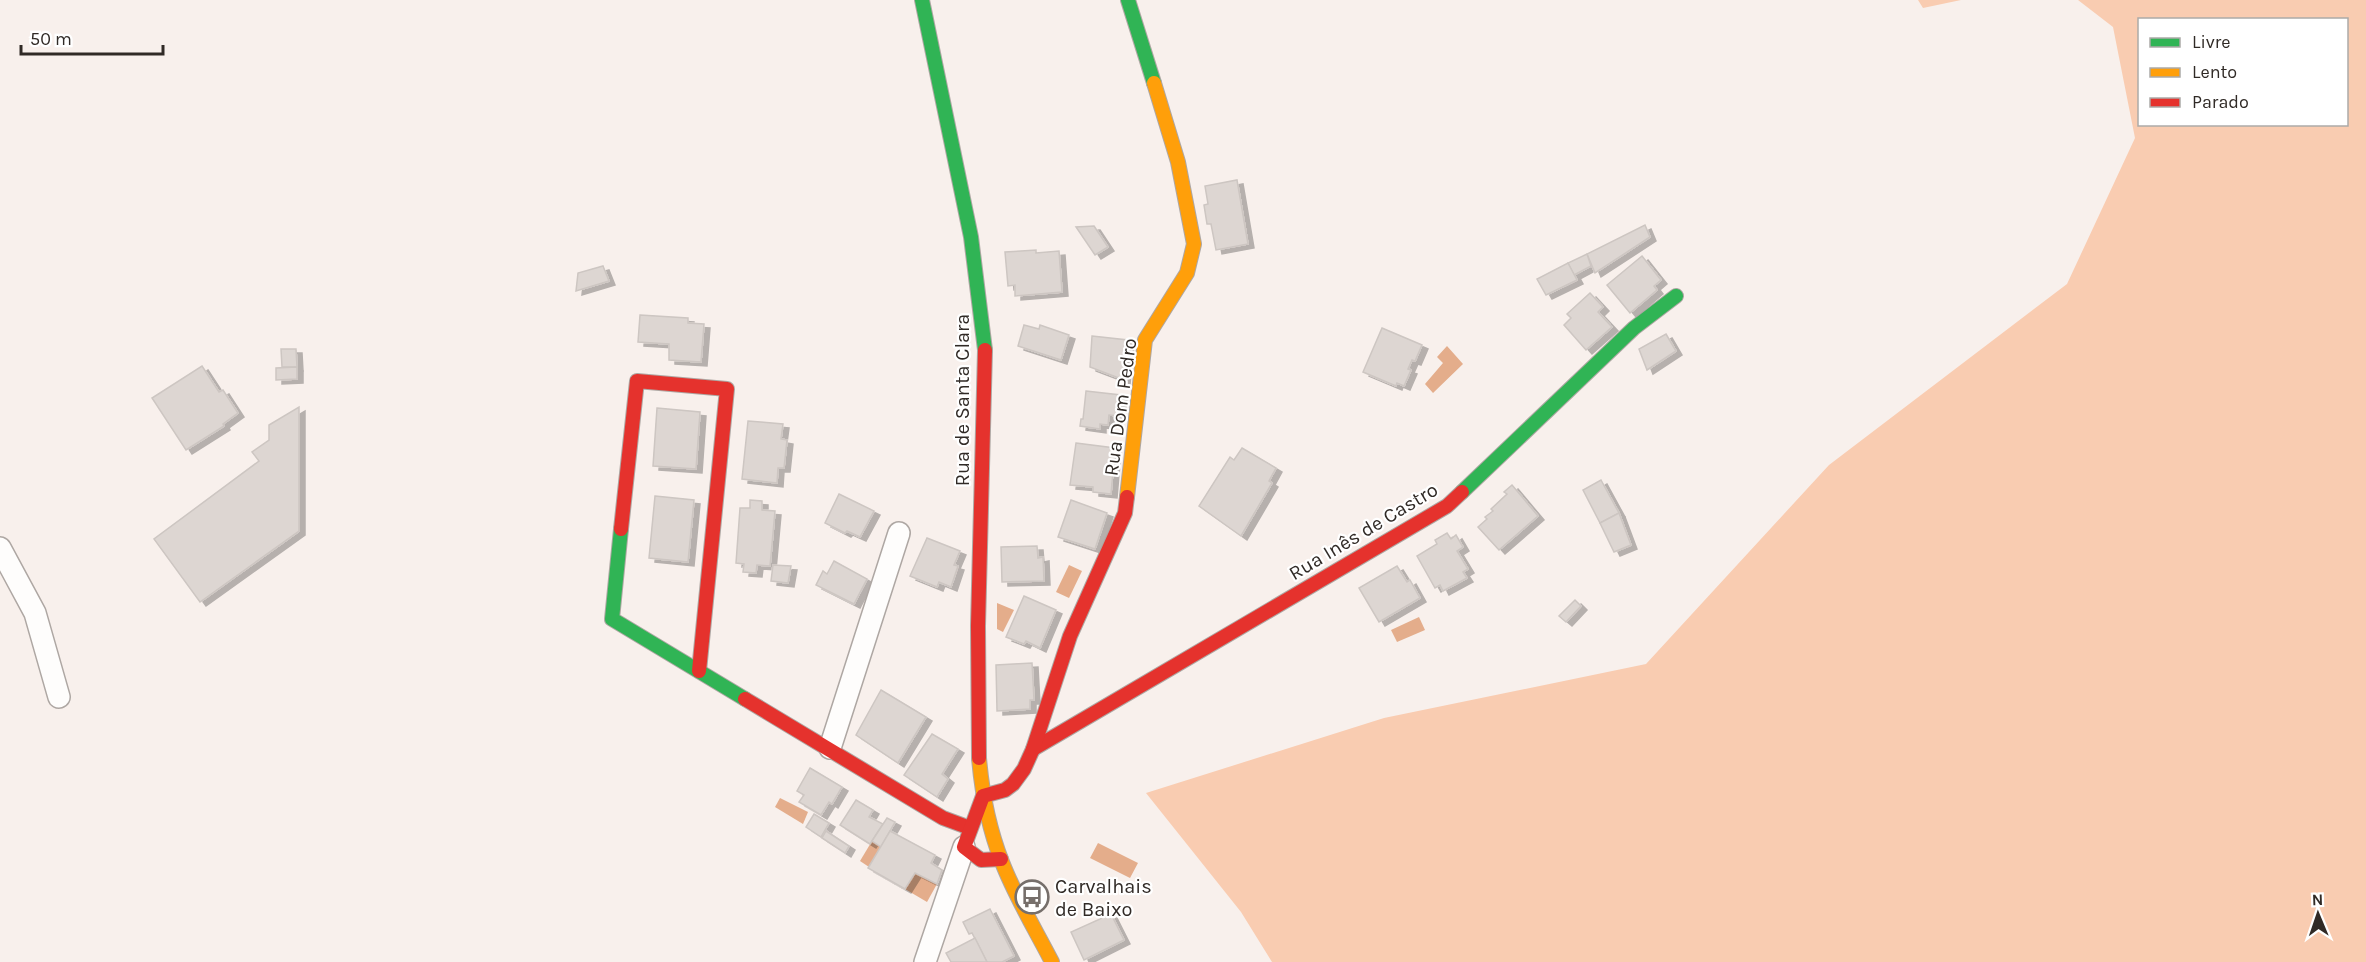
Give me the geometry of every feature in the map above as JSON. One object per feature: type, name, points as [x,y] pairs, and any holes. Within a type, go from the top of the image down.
[{"type":"street","name":"Rua de Santa Clara","points":[[922,0],[971,237],[986,342],[978,626],[978,744],[984,801],[1001,859],[1052,962]]},
{"type":"street","name":"Rua Dom Pedro","points":[[984,801],[1013,784],[1024,769],[1033,749],[1070,636],[1125,513],[1145,340],[1187,273],[1194,244],[1178,162],[1128,0]]},
{"type":"street","name":"Rua Inês de Castro","points":[[1033,749],[1447,506],[1634,328],[1676,296]]},
{"type":"street","points":[[699,671],[727,389],[637,381],[612,619],[943,818],[967,837],[981,860],[1001,859]]},
{"type":"street","points":[[830,748],[899,533]]},
{"type":"street","points":[[0,548],[35,613],[59,697]]},
{"type":"street","points":[[925,962],[967,837],[984,801]]},
{"type":"shaded area","points":[[1918,0],[1961,0],[1923,8]]},
{"type":"shaded area","points":[[2078,0],[2366,0],[2366,962],[1272,962],[1241,912],[1146,793],[1384,718],[1646,664],[1829,465],[2067,284],[2135,138],[2113,27]]},
{"type":"shaded area","points":[[1447,346],[1463,364],[1433,393],[1425,384],[1443,363],[1437,357]]},
{"type":"shaded area","points":[[1069,565],[1082,571],[1069,598],[1056,592]]},
{"type":"shaded area","points":[[997,603],[1014,610],[1003,632],[997,629]]},
{"type":"shaded area","points":[[1419,617],[1425,630],[1397,642],[1391,630]]},
{"type":"shaded area","points":[[780,798],[808,812],[803,824],[775,807]]},
{"type":"shaded area","points":[[872,841],[881,847],[869,867],[860,861]]},
{"type":"shaded area","points":[[1098,843],[1138,863],[1130,878],[1090,858]]},
{"type":"shaded area","points":[[915,873],[937,884],[927,902],[905,889]]},
{"type":"building","points":[[1237,180],[1248,244],[1216,250],[1211,224],[1207,224],[1204,205],[1208,204],[1205,186]]},
{"type":"building","points":[[1645,225],[1650,237],[1595,273],[1587,254]]},
{"type":"building","points":[[1094,226],[1108,247],[1095,255],[1076,227]]},
{"type":"building","points":[[1036,250],[1036,253],[1059,251],[1062,292],[1015,296],[1015,285],[1008,286],[1005,252]]},
{"type":"building","points":[[1587,254],[1591,266],[1574,275],[1568,263]]},
{"type":"building","points":[[1642,256],[1661,280],[1654,286],[1657,290],[1630,313],[1607,285]]},
{"type":"building","points":[[1568,263],[1577,280],[1546,295],[1537,279]]},
{"type":"building","points":[[603,266],[609,281],[576,291],[578,273]]},
{"type":"building","points":[[1590,293],[1603,307],[1598,312],[1612,327],[1586,350],[1564,325],[1571,318],[1567,314]]},
{"type":"building","points":[[640,315],[688,318],[688,323],[704,324],[701,362],[669,360],[669,344],[638,342]]},
{"type":"building","points":[[1024,325],[1039,329],[1040,325],[1069,335],[1061,360],[1018,346]]},
{"type":"building","points":[[1382,328],[1422,345],[1415,361],[1412,360],[1408,369],[1411,370],[1404,386],[1397,383],[1396,386],[1363,372]]},
{"type":"building","points":[[1666,334],[1676,351],[1647,370],[1639,349]]},
{"type":"building","points":[[1092,336],[1128,340],[1124,380],[1090,367]]},
{"type":"building","points":[[281,349],[296,349],[297,367],[282,367]]},
{"type":"building","points":[[202,366],[219,392],[223,390],[238,413],[223,424],[224,426],[186,450],[152,398]]},
{"type":"building","points":[[297,367],[297,379],[276,380],[276,368]]},
{"type":"building","points":[[1086,391],[1121,395],[1119,416],[1109,415],[1108,425],[1100,424],[1100,429],[1080,426]]},
{"type":"building","points":[[299,407],[299,531],[200,602],[154,539],[259,461],[252,452],[269,440],[269,425]]},
{"type":"building","points":[[657,408],[700,412],[696,469],[653,466]]},
{"type":"building","points":[[748,421],[783,424],[781,439],[787,440],[784,468],[778,468],[777,483],[742,479]]},
{"type":"building","points":[[1076,443],[1115,448],[1111,494],[1093,492],[1093,487],[1070,485]]},
{"type":"building","points":[[1242,448],[1276,468],[1269,481],[1272,483],[1241,536],[1199,506],[1230,457],[1234,460]]},
{"type":"building","points":[[1601,480],[1619,513],[1600,523],[1583,490]]},
{"type":"building","points":[[1512,485],[1538,516],[1499,550],[1478,527],[1487,519],[1485,517],[1493,511],[1491,509],[1507,494],[1504,492]]},
{"type":"building","points":[[839,494],[874,511],[860,537],[847,531],[845,533],[825,523]]},
{"type":"building","points":[[655,496],[694,500],[688,562],[649,558]]},
{"type":"building","points":[[750,500],[762,501],[762,510],[775,511],[770,566],[757,565],[756,573],[743,572],[744,564],[736,563],[740,508],[750,508]]},
{"type":"building","points":[[1071,500],[1107,513],[1095,549],[1058,537]]},
{"type":"building","points":[[1619,513],[1631,545],[1614,552],[1600,523]]},
{"type":"building","points":[[1447,533],[1451,539],[1456,535],[1463,547],[1457,551],[1468,569],[1463,572],[1467,578],[1443,591],[1440,585],[1435,588],[1417,556],[1437,544],[1435,540]]},
{"type":"building","points":[[927,538],[960,551],[954,565],[958,566],[951,587],[939,582],[937,587],[910,576]]},
{"type":"building","points":[[1037,546],[1038,558],[1043,557],[1044,581],[1002,582],[1001,547]]},
{"type":"building","points":[[834,561],[867,579],[854,604],[816,585],[823,571],[827,574]]},
{"type":"building","points":[[773,565],[791,566],[788,583],[771,581]]},
{"type":"building","points":[[1397,566],[1407,582],[1410,580],[1420,598],[1379,622],[1359,588]]},
{"type":"building","points":[[1024,596],[1056,610],[1040,648],[1026,641],[1024,644],[1006,637]]},
{"type":"building","points":[[1575,600],[1581,606],[1566,622],[1559,616]]},
{"type":"building","points":[[1032,663],[1034,700],[1030,700],[1030,709],[997,711],[996,665]]},
{"type":"building","points":[[881,690],[926,717],[898,763],[856,735]]},
{"type":"building","points":[[932,734],[958,749],[942,774],[948,779],[937,797],[904,775]]},
{"type":"building","points":[[810,768],[842,787],[832,804],[829,802],[821,815],[799,802],[804,795],[797,791]]},
{"type":"building","points":[[856,800],[873,810],[869,817],[883,824],[870,844],[840,825]]},
{"type":"building","points":[[814,814],[829,823],[821,837],[806,827]]},
{"type":"building","points":[[887,818],[895,822],[881,847],[872,841]]},
{"type":"building","points":[[826,831],[849,846],[845,853],[822,838]]},
{"type":"building","points":[[890,831],[935,855],[931,863],[942,870],[937,884],[915,873],[905,889],[868,868]]},
{"type":"building","points":[[990,909],[1014,956],[1002,962],[987,962],[972,933],[969,934],[963,922]]},
{"type":"building","points":[[1111,914],[1124,940],[1084,960],[1071,932]]},
{"type":"building","points":[[975,938],[987,962],[951,962],[946,953]]},
{"type":"traffic: fast","points":[[922,0],[971,237],[985,350]]},
{"type":"traffic: fast","points":[[1128,0],[1154,83]]},
{"type":"traffic: fast","points":[[1462,492],[1634,328],[1676,296]]},
{"type":"traffic: fast","points":[[621,529],[612,619],[745,699]]},
{"type":"traffic: slow","points":[[1127,497],[1145,340],[1187,273],[1194,244],[1178,162],[1154,83]]},
{"type":"traffic: slow","points":[[979,758],[987,811],[997,849],[1007,875],[1052,962]]},
{"type":"traffic: jam","points":[[979,758],[978,626],[985,350]]},
{"type":"traffic: jam","points":[[621,529],[637,381],[727,389],[699,671]]},
{"type":"traffic: jam","points":[[1033,749],[1447,506],[1462,492]]},
{"type":"traffic: jam","points":[[1001,859],[981,860],[964,847],[983,796],[1005,790],[1013,784],[1024,769],[1033,749],[1070,636],[1125,513],[1127,497]]},
{"type":"traffic: jam","points":[[745,699],[943,818],[970,828]]},
{"type":"place","name":"Carvalhais de Baixo","points":[[1032,897]]}]
